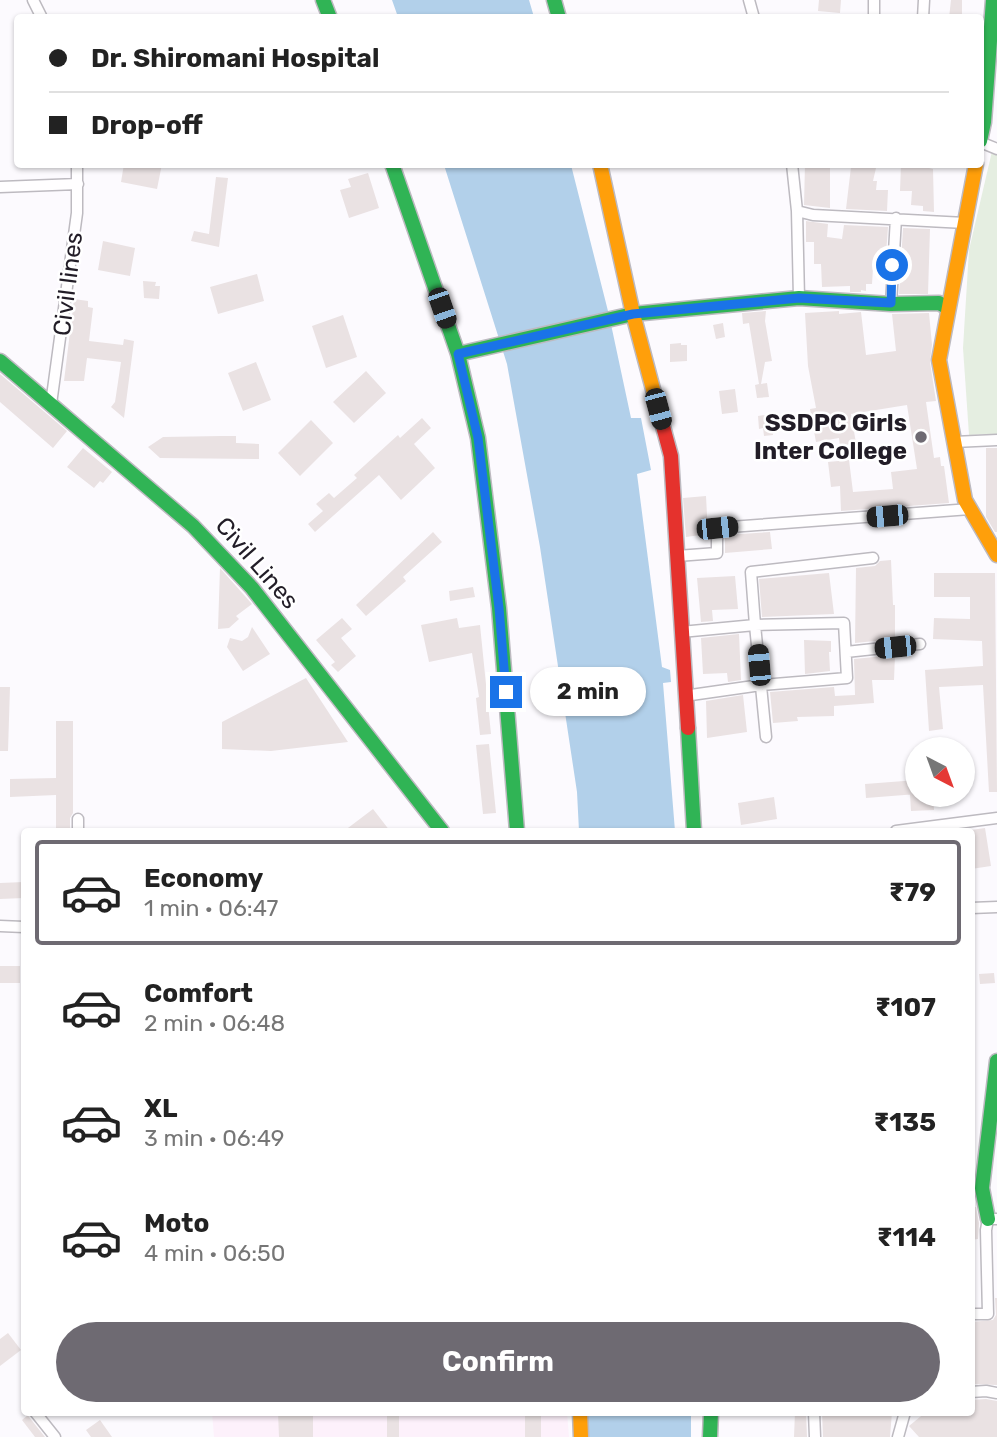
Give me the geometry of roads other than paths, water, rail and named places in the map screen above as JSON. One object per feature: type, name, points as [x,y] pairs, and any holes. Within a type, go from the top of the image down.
[{"type":"street","points":[[984,122],[993,0]]},
{"type":"street","name":"Civil lines","points":[[51,404],[77,213],[77,168]]},
{"type":"street","points":[[393,168],[458,354],[478,438],[498,595],[517,828]]},
{"type":"street","points":[[601,168],[633,314],[671,456],[694,828]]},
{"type":"street","points":[[792,168],[797,211],[799,298]]},
{"type":"street","points":[[975,168],[939,360],[965,500],[997,555]]},
{"type":"street","points":[[0,187],[78,184]]},
{"type":"street","points":[[797,211],[813,215],[965,223]]},
{"type":"street","points":[[891,303],[896,218]]},
{"type":"street","points":[[458,354],[633,314],[799,298],[939,303],[948,308]]},
{"type":"street","name":"Civil Lines","points":[[0,361],[193,526],[252,588],[440,828]]},
{"type":"street","points":[[954,442],[997,440]]},
{"type":"street","points":[[677,556],[717,553],[717,528],[970,509]]},
{"type":"street","points":[[766,737],[751,572],[873,558]]},
{"type":"street","points":[[681,632],[755,625],[844,623],[847,678],[761,685],[691,695]]},
{"type":"street","points":[[846,652],[920,644]]},
{"type":"street","points":[[919,828],[997,818]]},
{"type":"street","points":[[78,819],[78,828]]},
{"type":"street","points":[[975,908],[997,907]]},
{"type":"street","points":[[0,926],[21,927]]},
{"type":"street","points":[[975,1314],[988,1314],[986,1230],[993,1219],[982,1188],[997,1061]]},
{"type":"street","points":[[975,1392],[997,1394]]},
{"type":"street","points":[[37,1416],[55,1437]]},
{"type":"street","points":[[580,1416],[581,1437]]},
{"type":"street","points":[[710,1437],[711,1416]]},
{"type":"street","points":[[814,1416],[815,1437]]},
{"type":"street","points":[[898,1437],[904,1416]]},
{"type":"water","points":[[392,0],[529,0],[533,14],[397,14]]},
{"type":"water","points":[[445,168],[572,168],[609,315],[631,418],[641,418],[651,470],[637,474],[662,667],[670,670],[671,682],[663,683],[675,828],[579,828],[577,792],[540,547],[507,364]]},
{"type":"water","points":[[586,1416],[691,1416],[691,1437],[587,1437]]},
{"type":"place","name":"SSDPC Girls Inter College","points":[[921,437]]}]
